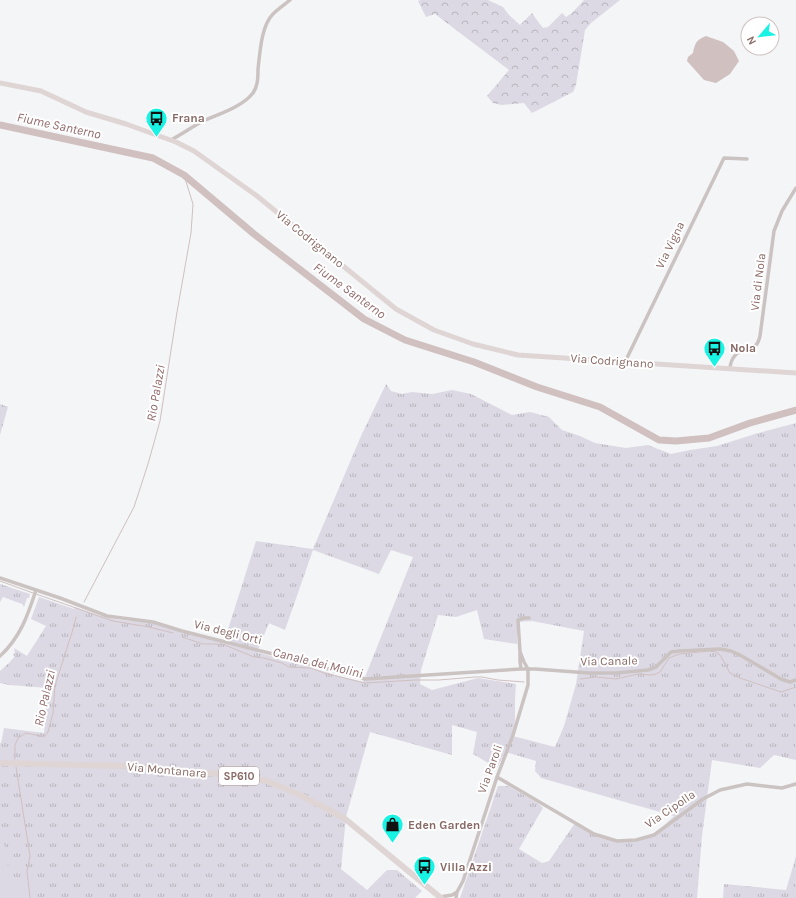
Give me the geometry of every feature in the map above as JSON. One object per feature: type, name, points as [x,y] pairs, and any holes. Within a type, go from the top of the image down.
[{"type":"main road","name":"Via Montanara","points":[[0,763],[121,766],[231,775],[267,782],[300,795],[344,818],[441,898]]},
{"type":"street","points":[[171,140],[202,122],[223,113],[249,97],[254,91],[257,83],[260,48],[266,25],[272,14],[290,0]]},
{"type":"street","name":"Via Codrignano","points":[[0,83],[41,91],[86,112],[171,140],[194,152],[258,196],[396,308],[434,330],[473,344],[518,355],[796,373]]},
{"type":"street","name":"Via Vigna","points":[[625,362],[724,158],[747,159]]},
{"type":"street","name":"Via di Nola","points":[[730,368],[730,363],[739,351],[754,346],[759,341],[766,302],[774,231],[782,211],[796,188]]},
{"type":"street","name":"Via degli Orti","points":[[0,578],[60,598],[107,616],[153,622],[188,633],[365,679],[528,669]]},
{"type":"street","points":[[0,656],[5,652],[22,627],[36,591]]},
{"type":"street","name":"Via Paroli","points":[[521,669],[518,620],[529,618]]},
{"type":"street","name":"Via Canale","points":[[528,669],[589,673],[616,673],[648,670],[656,667],[671,652],[720,649],[731,651],[740,655],[781,679],[790,682],[796,680]]},
{"type":"street","name":"Via Paroli","points":[[456,898],[497,777],[513,735],[528,685],[528,669],[520,652]]},
{"type":"street","name":"Via Cipolla","points":[[497,777],[594,834],[617,841],[636,840],[654,835],[703,799],[720,790],[747,784],[782,788],[796,784]]},
{"type":"street","points":[[441,898],[451,897],[457,892]]},
{"type":"green space","points":[[488,0],[503,7],[520,25],[532,13],[543,28],[548,27],[562,13],[566,17],[572,13],[584,0],[620,0],[591,23],[585,30],[576,85],[573,92],[532,113],[524,103],[502,105],[493,103],[487,96],[509,70],[435,14],[426,17],[418,1]]},
{"type":"green space","points":[[386,384],[391,391],[402,394],[412,392],[432,394],[452,390],[471,394],[512,415],[530,412],[549,417],[562,430],[595,443],[626,448],[648,445],[671,454],[717,446],[796,423],[796,760],[774,755],[760,768],[712,760],[702,836],[697,898],[460,898],[498,786],[508,786],[538,803],[543,808],[519,849],[542,863],[549,861],[575,823],[591,834],[617,841],[640,840],[657,832],[674,816],[541,778],[535,771],[536,761],[505,752],[497,768],[473,754],[477,732],[452,725],[452,755],[370,732],[346,817],[341,869],[367,890],[387,870],[397,870],[422,891],[415,898],[0,898],[0,743],[4,728],[44,733],[48,688],[0,683],[0,671],[15,656],[13,655],[15,652],[14,648],[27,656],[46,626],[31,619],[39,597],[74,609],[75,607],[101,616],[120,620],[153,622],[224,642],[256,541],[313,549],[361,436]],"holes":[[[313,550],[379,574],[391,550],[413,557],[363,682],[257,652],[269,623],[285,630]],[[477,610],[484,639],[517,644],[517,622],[532,621],[584,631],[576,684],[564,726],[555,747],[513,736],[516,684],[478,678],[432,690],[420,684],[421,670],[438,615],[456,617]]]},
{"type":"green space","points":[[0,404],[8,407],[0,435]]},
{"type":"green space","points":[[0,584],[30,594],[24,607],[22,604],[3,597],[0,602]]},
{"type":"green space","points":[[0,818],[9,872],[12,881],[37,878],[36,898],[0,898]]},
{"type":"green space","points":[[796,856],[796,898],[723,898],[724,884],[786,890]]},
{"type":"shaded area","points":[[706,36],[723,42],[734,51],[739,61],[730,74],[716,83],[704,80],[687,61],[688,57],[693,53],[696,42]]},
{"type":"waterway","name":"Fiume Santerno","points":[[0,125],[153,158],[184,175],[254,234],[364,319],[405,340],[474,362],[537,387],[600,407],[659,440],[676,441],[709,438],[750,423],[796,410]]},
{"type":"waterway","name":"Rio Palazzi","points":[[84,602],[134,507],[160,421],[191,233],[193,204],[184,175]]},
{"type":"waterway","name":"Canale dei Molini","points":[[0,581],[33,593]]},
{"type":"waterway","name":"Canale dei Molini","points":[[36,594],[113,621],[173,633]]},
{"type":"waterway","name":"Rio Palazzi","points":[[15,759],[15,745],[18,738],[26,733],[45,736],[48,732],[53,713],[55,686],[76,617]]},
{"type":"waterway","name":"Canale dei Molini","points":[[182,637],[203,644],[225,645],[254,657],[282,663],[289,667],[311,668],[324,673],[365,683],[475,677],[524,682]]},
{"type":"waterway","name":"Canale dei Molini","points":[[580,679],[596,677],[616,679],[638,674],[656,674],[660,672],[669,658],[679,654],[709,651],[716,652],[720,655],[730,673],[740,678],[781,692],[796,687]]},
{"type":"waterway","name":"Rio Palazzi","points":[[16,767],[30,856],[27,871],[30,898]]},
{"type":"place","name":"Frana","points":[[156,138]]},
{"type":"place","name":"Nola","points":[[714,368]]},
{"type":"place","name":"Eden Garden","points":[[393,844]]},
{"type":"place","name":"Villa Azzi","points":[[425,886]]}]
